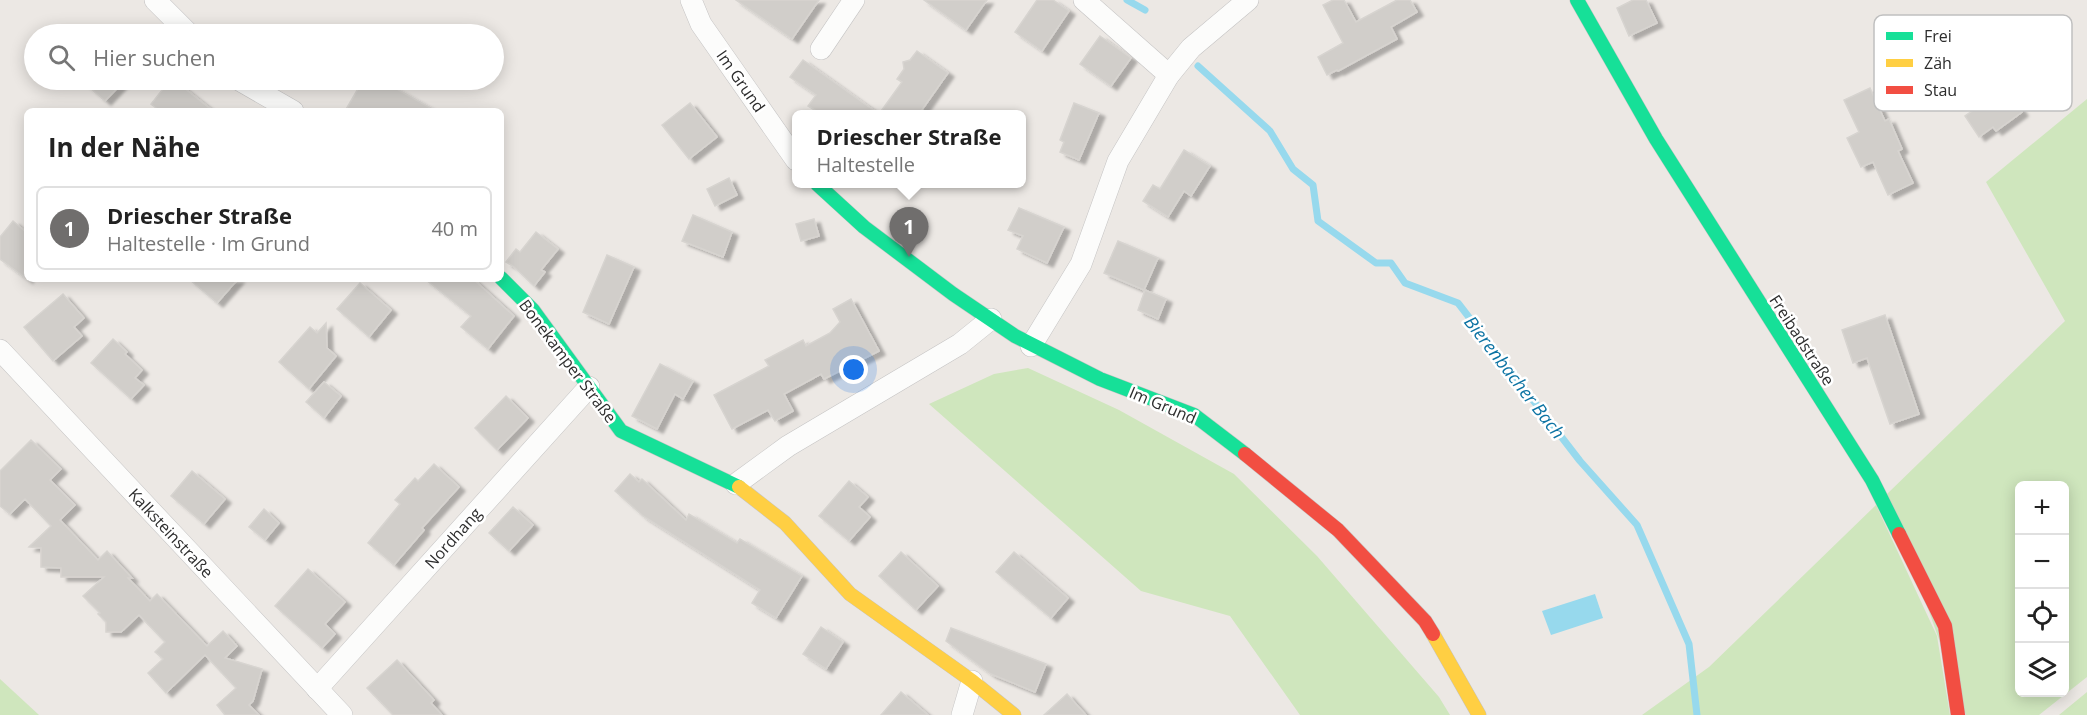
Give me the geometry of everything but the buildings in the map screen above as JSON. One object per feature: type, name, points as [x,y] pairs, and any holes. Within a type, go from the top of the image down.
[{"type":"street","points":[[155,0],[179,24]]},
{"type":"street","name":"Im Grund","points":[[691,0],[701,24],[792,154]]},
{"type":"street","points":[[821,49],[854,0]]},
{"type":"street","points":[[1084,0],[1169,75]]},
{"type":"street","points":[[1031,346],[1081,264],[1118,161],[1169,75],[1191,48],[1248,0]]},
{"type":"street","name":"Freibadstraße","points":[[1577,0],[1656,139],[1872,480],[1945,626],[1958,715]]},
{"type":"street","points":[[256,90],[288,108]]},
{"type":"street","name":"Im Grund","points":[[822,188],[864,227],[953,294],[1031,346],[1100,379],[1194,415],[1256,462],[1338,530],[1425,621],[1479,715]]},
{"type":"street","name":"Bonekamper Straße","points":[[504,281],[533,310],[621,431],[736,484],[785,523],[850,594],[972,681],[1014,715]]},
{"type":"street","points":[[736,484],[788,446],[960,344],[991,319]]},
{"type":"street","name":"Kalksteinstraße","points":[[0,350],[342,715]]},
{"type":"street","name":"Nordhang","points":[[317,689],[589,387]]},
{"type":"street","points":[[962,715],[972,681]]},
{"type":"green space","points":[[2087,99],[2087,677],[2069,691],[2069,481],[2015,481],[2015,697],[2062,697],[2039,715],[1966,715],[1887,494],[2065,321],[1986,182]]},
{"type":"green space","points":[[1028,368],[1119,410],[1234,474],[1317,556],[1439,697],[1450,715],[1300,715],[1230,616],[1141,591],[929,404],[994,374]]},
{"type":"green space","points":[[1876,505],[1937,636],[1950,715],[1642,715],[1709,667]]},
{"type":"green space","points":[[0,679],[39,715],[0,715]]},
{"type":"green space","points":[[2087,692],[2087,715],[2059,715]]},
{"type":"water","points":[[1595,594],[1603,618],[1551,635],[1542,611]]},
{"type":"waterway","name":"Bierenbacher Bach","points":[[1127,0],[1145,10]]},
{"type":"waterway","name":"Bierenbacher Bach","points":[[1198,66],[1270,131],[1293,169],[1313,185],[1318,221],[1376,263],[1391,263],[1405,283],[1458,303],[1580,461],[1637,525],[1689,644],[1697,715]]},
{"type":"traffic: fast","points":[[1577,0],[1656,139],[1872,480],[1899,534]]},
{"type":"traffic: fast","points":[[821,188],[864,227],[953,294],[1015,336],[1100,379],[1194,415],[1245,454]]},
{"type":"traffic: fast","points":[[504,281],[533,310],[621,431],[739,487]]},
{"type":"traffic: slow","points":[[739,487],[785,523],[850,594],[972,681],[1014,715]]},
{"type":"traffic: slow","points":[[1433,634],[1479,715]]},
{"type":"traffic: jam","points":[[1245,454],[1338,530],[1425,621],[1433,634]]},
{"type":"traffic: jam","points":[[1899,534],[1945,626],[1958,715]]},
{"type":"place","name":"Driescher Straße","points":[[909,257]]}]
